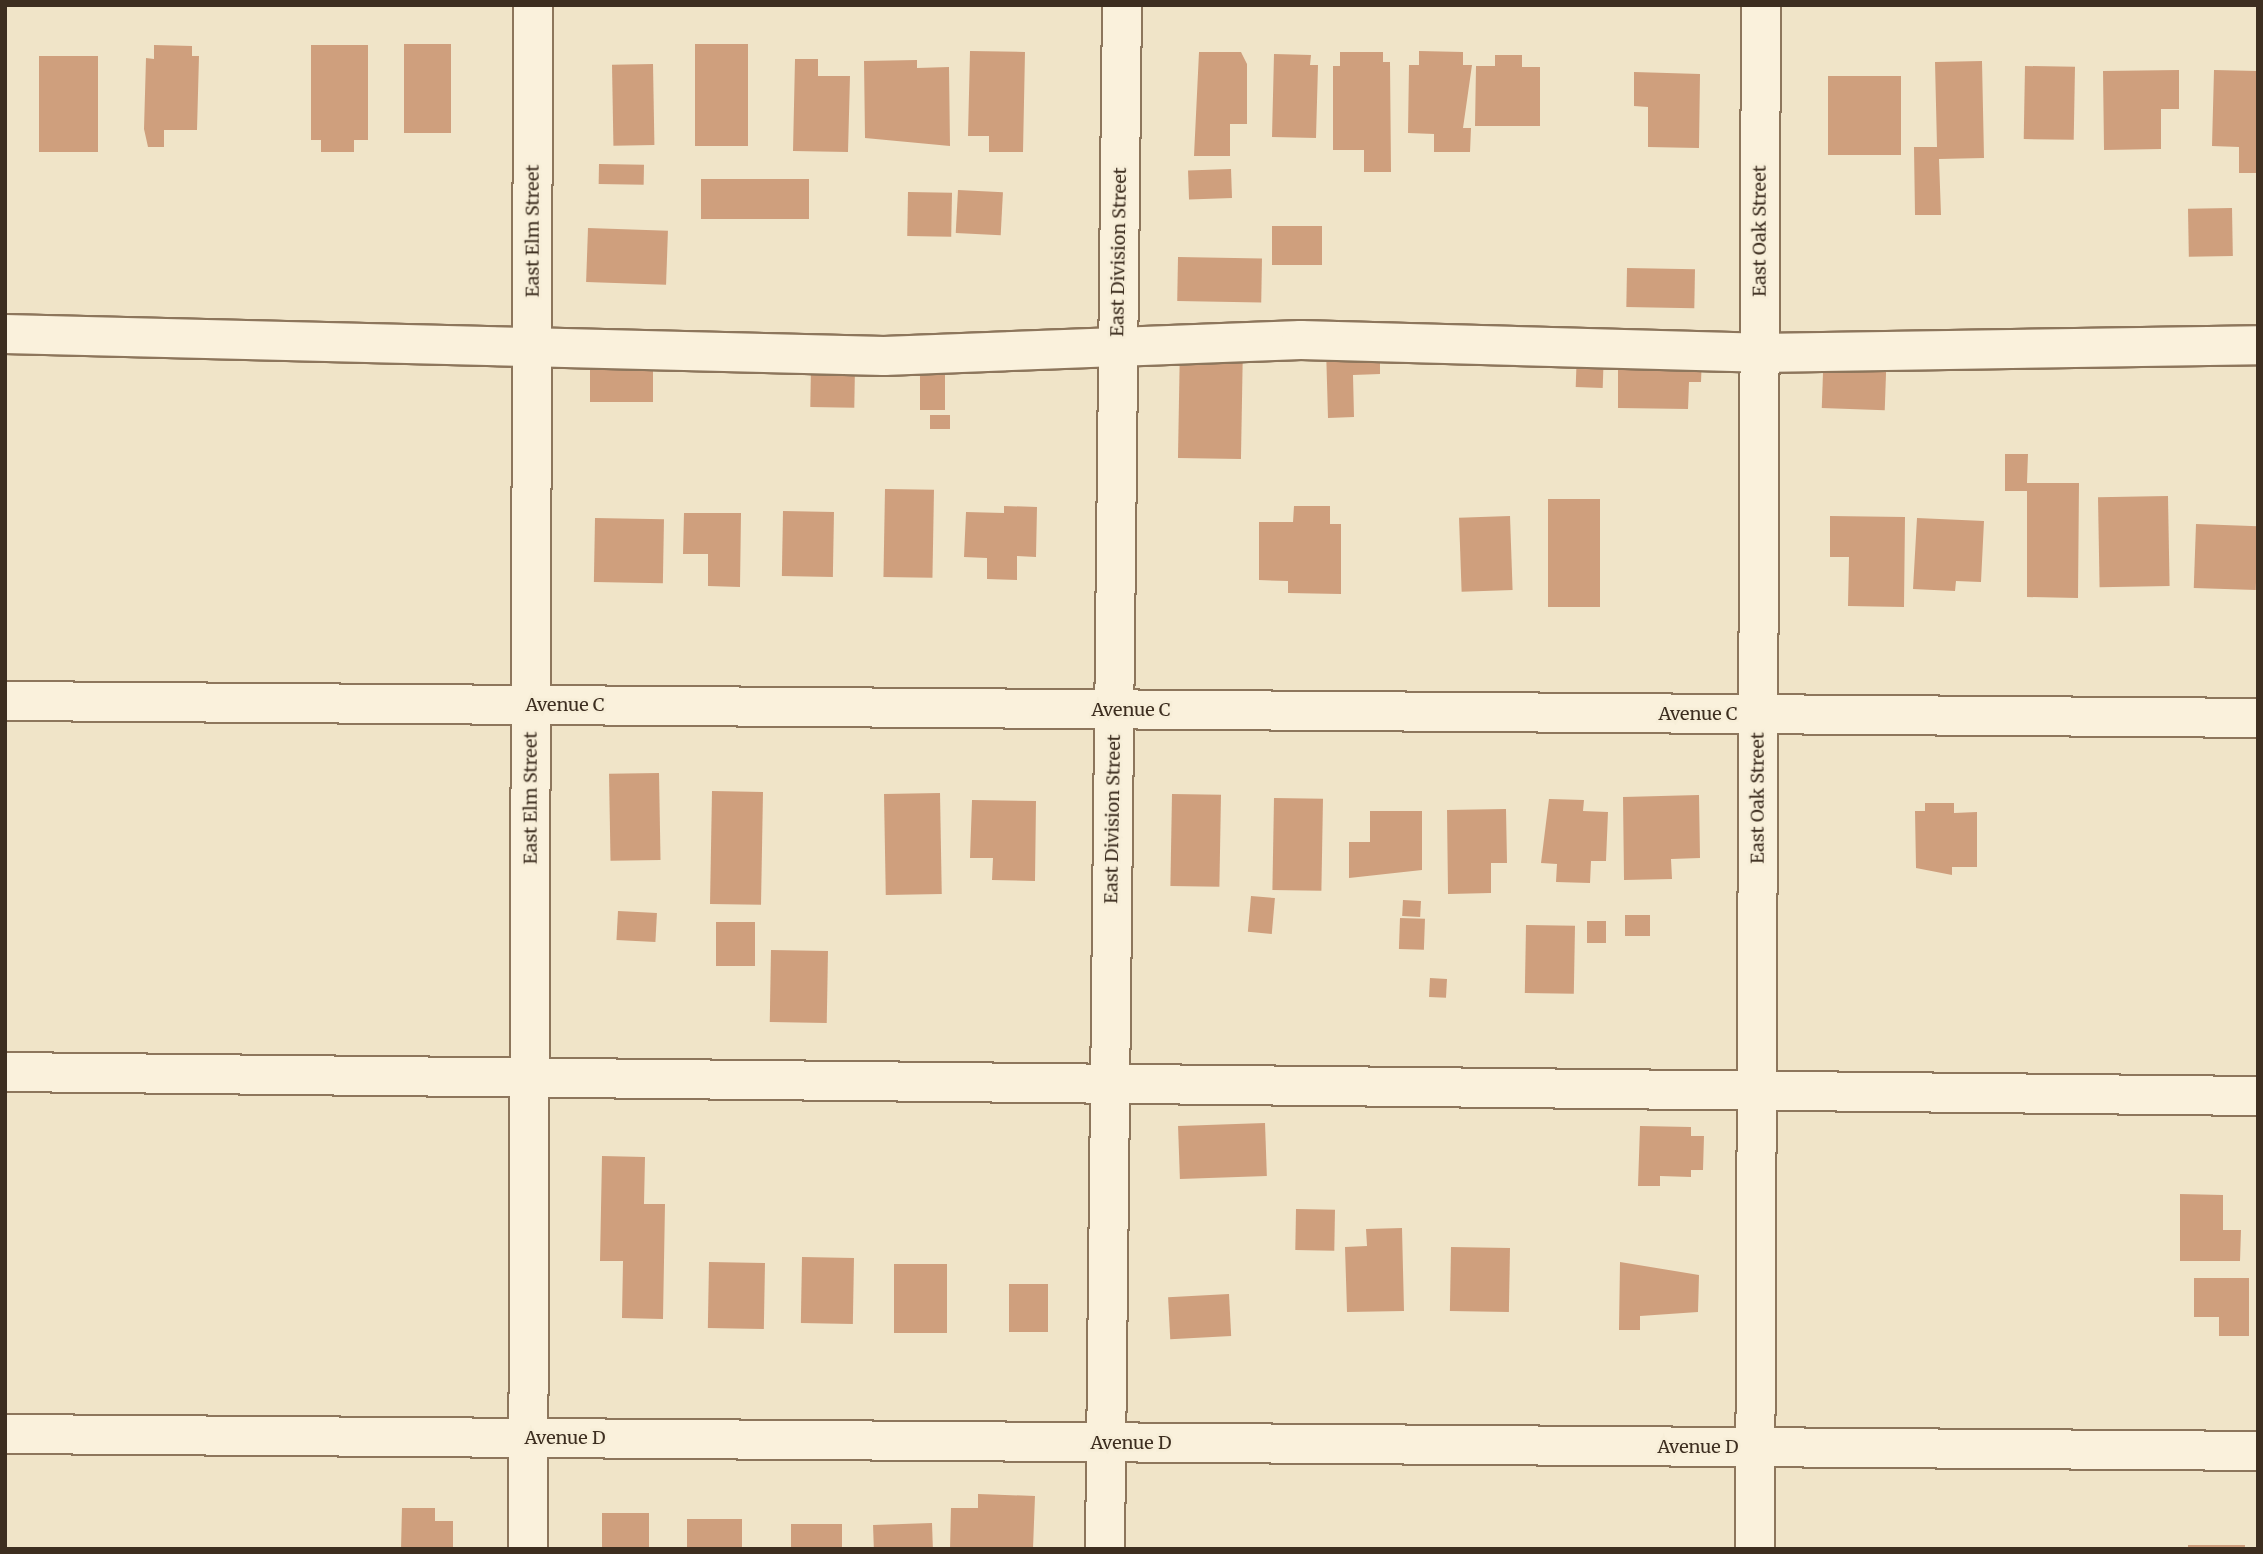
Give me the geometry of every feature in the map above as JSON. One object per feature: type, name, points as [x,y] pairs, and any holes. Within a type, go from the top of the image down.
[{"type":"street","name":"East Elm Street","points":[[528,1549],[533,5]]},
{"type":"street","name":"East Division Street","points":[[1105,1549],[1122,5]]},
{"type":"street","name":"East Oak Street","points":[[1755,1549],[1761,5]]},
{"type":"street","points":[[5,334],[532,344],[884,356],[1301,340],[1760,353],[2258,345]]},
{"type":"street","name":"Avenue C","points":[[5,701],[2258,718]]},
{"type":"street","points":[[5,1072],[530,1074],[1110,1084],[2258,1096]]},
{"type":"street","name":"Avenue D","points":[[5,1434],[2258,1451]]},
{"type":"building","points":[[404,44],[451,44],[451,133],[404,133]]},
{"type":"building","points":[[695,44],[748,44],[748,146],[695,146]]},
{"type":"building","points":[[154,45],[192,46],[192,56],[199,56],[197,130],[164,130],[164,147],[148,147],[144,129],[146,58],[154,59]]},
{"type":"building","points":[[311,45],[368,45],[368,140],[354,140],[354,152],[321,152],[321,140],[311,140]]},
{"type":"building","points":[[970,51],[1025,52],[1023,152],[989,152],[989,136],[968,136]]},
{"type":"building","points":[[1419,51],[1463,52],[1463,65],[1472,65],[1463,128],[1471,128],[1470,152],[1434,152],[1434,134],[1408,133],[1409,65],[1419,65]]},
{"type":"building","points":[[1199,52],[1241,52],[1247,64],[1247,124],[1230,124],[1230,156],[1194,156]]},
{"type":"building","points":[[1340,52],[1383,52],[1383,62],[1390,62],[1391,172],[1364,172],[1364,150],[1333,150],[1333,66],[1340,66]]},
{"type":"building","points":[[1274,54],[1311,55],[1310,65],[1318,65],[1316,138],[1272,137]]},
{"type":"building","points":[[1495,55],[1522,55],[1522,67],[1540,67],[1540,126],[1475,126],[1476,66],[1495,66]]},
{"type":"building","points":[[39,56],[98,56],[98,152],[39,152]]},
{"type":"building","points":[[795,59],[818,59],[818,76],[850,76],[848,152],[793,151]]},
{"type":"building","points":[[917,60],[917,68],[949,67],[950,146],[865,138],[864,61]]},
{"type":"building","points":[[1982,61],[1984,158],[1939,159],[1941,215],[1915,215],[1914,147],[1937,147],[1935,62]]},
{"type":"building","points":[[653,64],[654,145],[613,146],[612,65]]},
{"type":"building","points":[[2025,66],[2075,67],[2074,140],[2024,139]]},
{"type":"building","points":[[2179,70],[2179,109],[2161,109],[2161,149],[2104,150],[2103,71]]},
{"type":"building","points":[[2214,70],[2258,71],[2258,173],[2239,173],[2239,147],[2212,146]]},
{"type":"building","points":[[1634,72],[1700,74],[1699,148],[1648,147],[1648,107],[1634,106]]},
{"type":"building","points":[[1828,76],[1901,76],[1901,155],[1828,155]]},
{"type":"building","points":[[599,164],[644,165],[644,185],[599,184]]},
{"type":"building","points":[[1231,169],[1232,198],[1189,199],[1188,171]]},
{"type":"building","points":[[701,179],[809,179],[809,219],[701,219]]},
{"type":"building","points":[[958,190],[1003,192],[1001,235],[956,233]]},
{"type":"building","points":[[908,192],[952,193],[951,237],[907,236]]},
{"type":"building","points":[[2232,208],[2233,256],[2189,257],[2188,209]]},
{"type":"building","points":[[1272,226],[1322,226],[1322,265],[1272,265]]},
{"type":"building","points":[[588,228],[668,231],[666,285],[586,282]]},
{"type":"building","points":[[1178,257],[1262,258],[1261,302],[1177,301]]},
{"type":"building","points":[[1627,268],[1695,269],[1694,308],[1626,307]]},
{"type":"building","points":[[1180,342],[1243,343],[1241,459],[1178,458]]},
{"type":"building","points":[[1824,344],[1887,346],[1885,410],[1822,408]]},
{"type":"building","points":[[1380,346],[1380,374],[1353,375],[1354,417],[1328,418],[1326,348]]},
{"type":"building","points":[[590,347],[653,347],[653,402],[590,402]]},
{"type":"building","points":[[1577,350],[1604,351],[1603,388],[1576,387]]},
{"type":"building","points":[[1618,355],[1702,357],[1701,382],[1689,382],[1688,409],[1618,408]]},
{"type":"building","points":[[811,366],[855,367],[854,408],[810,407]]},
{"type":"building","points":[[920,372],[945,372],[945,410],[920,410]]},
{"type":"building","points":[[930,415],[950,415],[950,429],[930,429]]},
{"type":"building","points":[[2005,454],[2028,454],[2027,483],[2079,483],[2078,598],[2027,597],[2027,491],[2005,491]]},
{"type":"building","points":[[885,489],[934,490],[932,578],[883,577]]},
{"type":"building","points":[[2168,496],[2170,586],[2100,587],[2098,497]]},
{"type":"building","points":[[1548,499],[1600,499],[1600,607],[1548,607]]},
{"type":"building","points":[[1004,506],[1037,507],[1036,557],[1017,556],[1017,580],[987,579],[987,558],[964,557],[966,512],[1004,513]]},
{"type":"building","points":[[1294,506],[1330,506],[1330,524],[1341,524],[1341,594],[1288,593],[1288,581],[1259,580],[1259,522],[1293,522]]},
{"type":"building","points":[[783,511],[834,512],[833,577],[782,576]]},
{"type":"building","points":[[684,513],[741,513],[740,587],[708,586],[708,554],[683,554]]},
{"type":"building","points":[[1510,516],[1513,590],[1462,592],[1459,518]]},
{"type":"building","points":[[1830,516],[1905,517],[1904,607],[1848,606],[1849,557],[1830,557]]},
{"type":"building","points":[[595,518],[664,519],[663,583],[594,582]]},
{"type":"building","points":[[1917,518],[1984,521],[1981,582],[1956,581],[1955,591],[1913,589]]},
{"type":"building","points":[[2196,524],[2258,526],[2256,590],[2194,588]]},
{"type":"building","points":[[659,773],[661,860],[611,861],[609,774]]},
{"type":"building","points":[[712,791],[763,792],[761,905],[710,904]]},
{"type":"building","points":[[940,793],[942,894],[886,895],[884,794]]},
{"type":"building","points":[[1172,794],[1221,795],[1219,887],[1170,886]]},
{"type":"building","points":[[1699,795],[1700,858],[1671,859],[1672,879],[1624,880],[1623,797]]},
{"type":"building","points":[[1274,798],[1323,799],[1321,891],[1272,890]]},
{"type":"building","points":[[1549,799],[1584,800],[1583,811],[1608,812],[1606,861],[1591,861],[1590,883],[1556,882],[1557,864],[1541,863]]},
{"type":"building","points":[[972,800],[1036,801],[1035,881],[992,880],[993,858],[970,858]]},
{"type":"building","points":[[1925,803],[1954,803],[1954,813],[1977,812],[1977,867],[1952,867],[1952,875],[1916,868],[1915,811],[1925,811]]},
{"type":"building","points":[[1506,809],[1507,863],[1491,863],[1491,893],[1448,894],[1447,810]]},
{"type":"building","points":[[1370,811],[1422,811],[1422,870],[1349,878],[1349,842],[1370,842]]},
{"type":"building","points":[[1251,896],[1275,898],[1272,934],[1248,932]]},
{"type":"building","points":[[1403,900],[1421,901],[1420,917],[1402,916]]},
{"type":"building","points":[[618,911],[657,913],[655,942],[616,940]]},
{"type":"building","points":[[1625,915],[1650,915],[1650,936],[1625,936]]},
{"type":"building","points":[[1400,918],[1425,919],[1424,950],[1399,949]]},
{"type":"building","points":[[1587,921],[1606,921],[1606,943],[1587,943]]},
{"type":"building","points":[[716,922],[755,922],[755,966],[716,966]]},
{"type":"building","points":[[1526,925],[1575,926],[1574,994],[1525,993]]},
{"type":"building","points":[[771,950],[828,951],[827,1023],[770,1022]]},
{"type":"building","points":[[1430,978],[1447,979],[1446,998],[1429,997]]},
{"type":"building","points":[[1265,1123],[1267,1176],[1180,1179],[1178,1126]]},
{"type":"building","points":[[1640,1126],[1691,1127],[1691,1136],[1704,1136],[1703,1170],[1691,1170],[1691,1177],[1660,1176],[1660,1186],[1638,1186]]},
{"type":"building","points":[[602,1156],[645,1157],[644,1204],[665,1204],[663,1319],[622,1318],[623,1261],[600,1261]]},
{"type":"building","points":[[2180,1194],[2223,1195],[2223,1230],[2241,1230],[2240,1261],[2180,1261]]},
{"type":"building","points":[[1296,1209],[1335,1210],[1334,1251],[1295,1250]]},
{"type":"building","points":[[1402,1228],[1404,1311],[1347,1312],[1345,1247],[1367,1246],[1366,1229]]},
{"type":"building","points":[[1451,1247],[1510,1248],[1509,1312],[1450,1311]]},
{"type":"building","points":[[802,1257],[854,1258],[853,1324],[801,1323]]},
{"type":"building","points":[[709,1262],[765,1263],[764,1329],[708,1328]]},
{"type":"building","points":[[1620,1262],[1699,1275],[1698,1312],[1640,1316],[1640,1330],[1619,1330]]},
{"type":"building","points":[[894,1264],[947,1264],[947,1333],[894,1333]]},
{"type":"building","points":[[2194,1278],[2249,1278],[2249,1336],[2219,1336],[2219,1317],[2194,1317]]},
{"type":"building","points":[[1009,1284],[1048,1284],[1048,1332],[1009,1332]]},
{"type":"building","points":[[1229,1294],[1231,1336],[1170,1339],[1168,1297]]},
{"type":"building","points":[[978,1494],[1035,1496],[1033,1549],[950,1549],[951,1508],[978,1508]]},
{"type":"building","points":[[402,1508],[435,1508],[435,1521],[453,1521],[453,1549],[401,1549]]},
{"type":"building","points":[[602,1513],[649,1513],[649,1549],[602,1549]]},
{"type":"building","points":[[687,1519],[742,1519],[742,1549],[687,1549]]},
{"type":"building","points":[[932,1523],[933,1549],[874,1549],[873,1525]]},
{"type":"building","points":[[791,1524],[842,1524],[842,1549],[791,1549]]},
{"type":"building","points":[[2188,1545],[2245,1545],[2245,1549],[2188,1549]]}]
